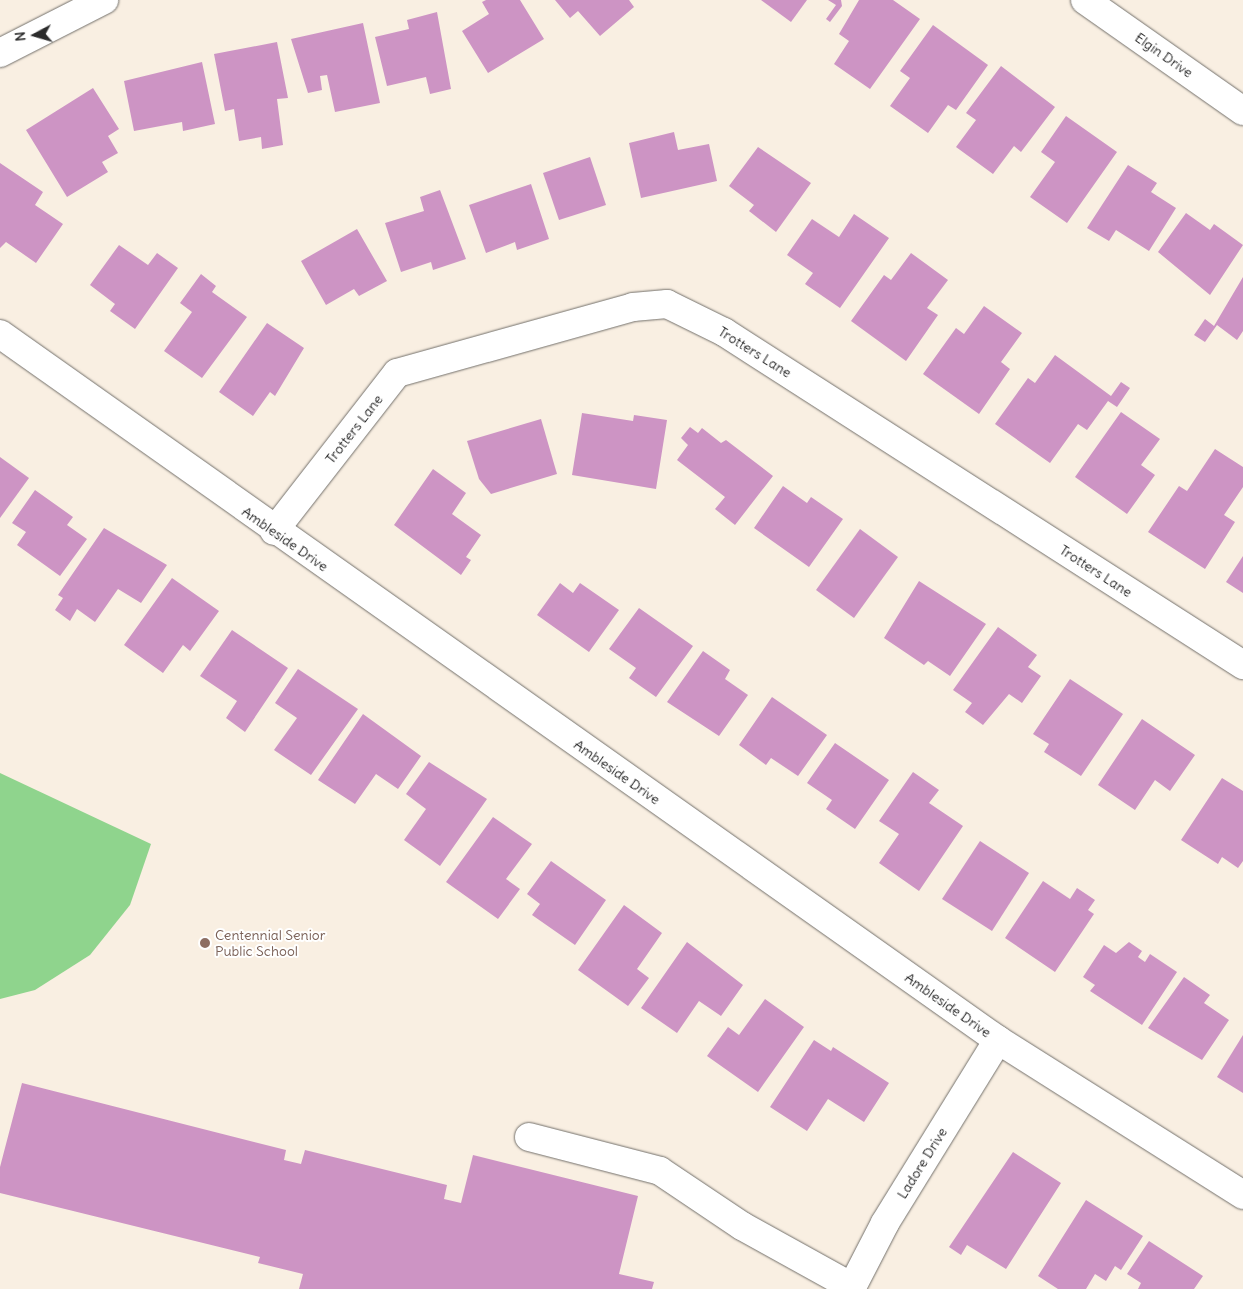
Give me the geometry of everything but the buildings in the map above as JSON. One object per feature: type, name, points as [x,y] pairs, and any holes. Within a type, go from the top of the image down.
[{"type":"street","points":[[0,53],[104,0]]},
{"type":"street","name":"Elgin Drive","points":[[1085,0],[1243,110]]},
{"type":"street","name":"Trotters Lane","points":[[274,531],[398,373],[633,308],[667,304],[724,332],[1243,666]]},
{"type":"street","name":"Ambleside Drive","points":[[0,334],[274,531],[998,1040],[1243,1195]]},
{"type":"street","name":"Ladore Drive","points":[[852,1288],[885,1223],[998,1040]]},
{"type":"street","points":[[530,1137],[660,1171],[742,1226],[852,1288]]},
{"type":"green space","points":[[0,773],[151,844],[130,905],[90,955],[35,990],[0,999]]},
{"type":"place","name":"Centennial Senior Public School","points":[[205,943]]}]
